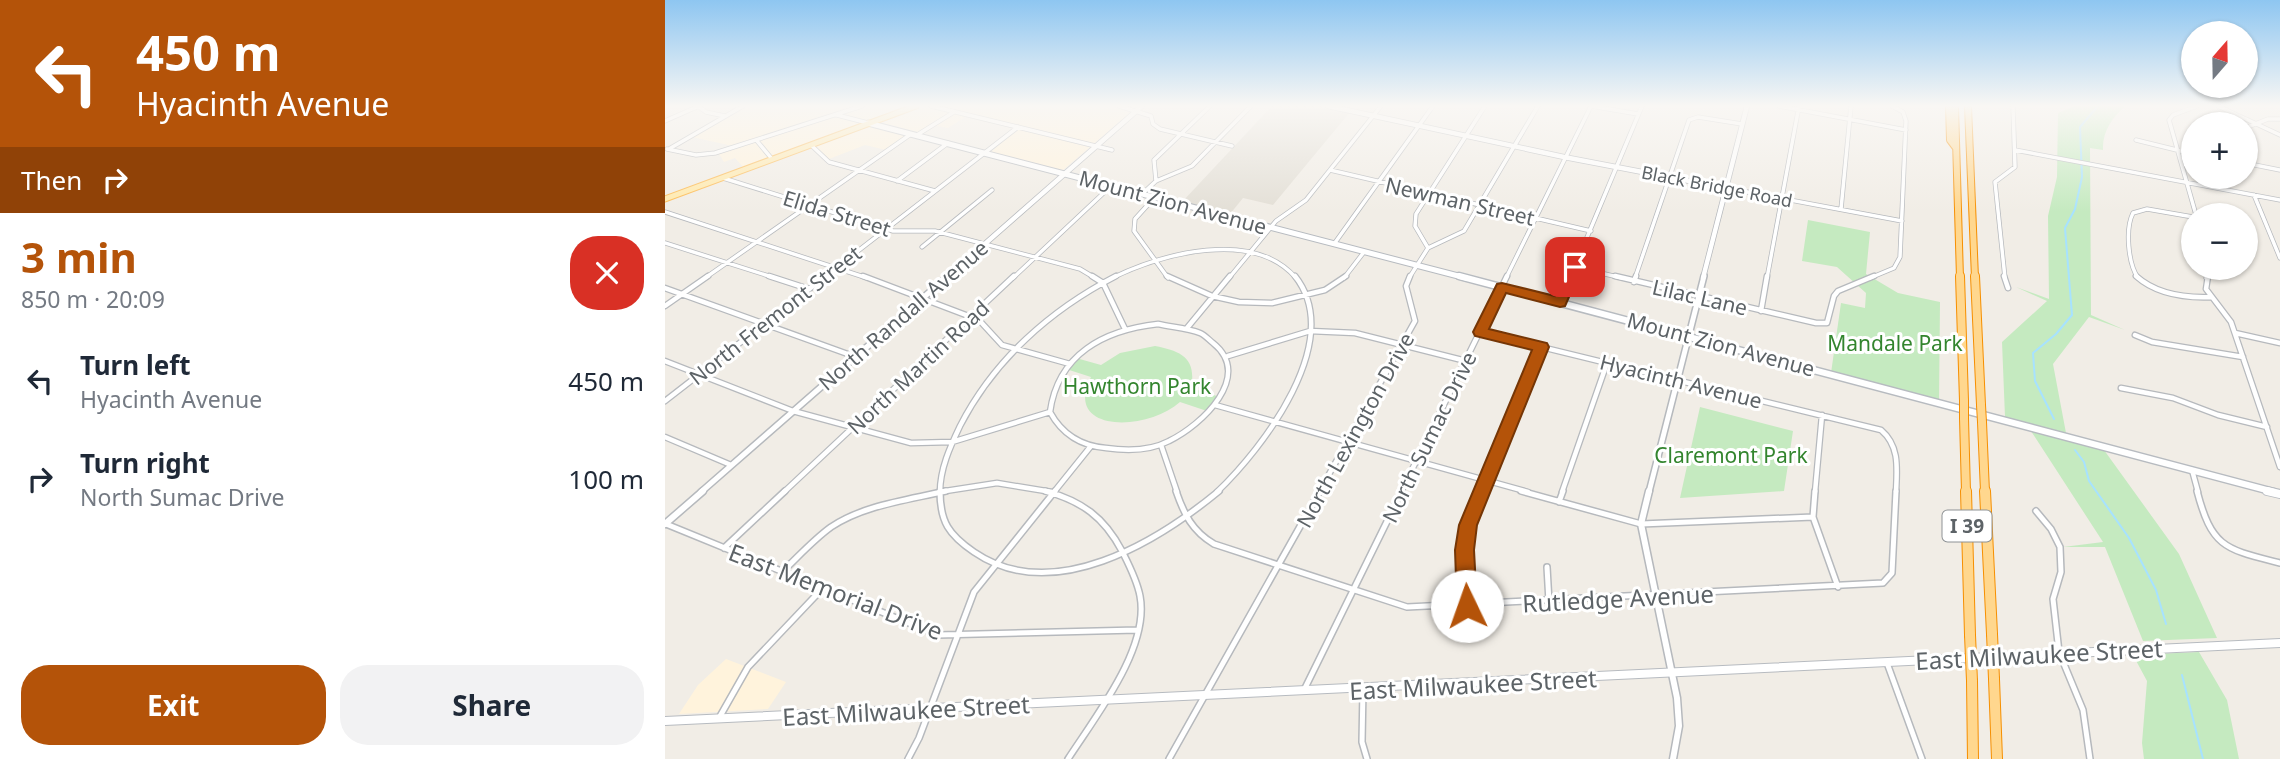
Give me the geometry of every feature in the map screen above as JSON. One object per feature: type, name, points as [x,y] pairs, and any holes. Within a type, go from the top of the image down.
[{"type":"highway","points":[[1951,141],[1956,148]]},
{"type":"highway","name":"I 39","points":[[1956,141],[1973,759]]},
{"type":"highway","name":"I 39","points":[[1970,141],[1997,759]]},
{"type":"main road","points":[[665,199],[820,141]]},
{"type":"main road","name":"Mount Zion Avenue","points":[[938,141],[1688,335],[2280,494]]},
{"type":"main road","name":"East Milwaukee Street","points":[[665,721],[2280,643]]},
{"type":"street","points":[[666,150],[705,155],[755,141]]},
{"type":"street","points":[[757,141],[772,160]]},
{"type":"street","points":[[665,306],[904,141]]},
{"type":"street","name":"North Fremont Street","points":[[665,401],[1000,141]]},
{"type":"street","points":[[1077,141],[1112,150]]},
{"type":"street","name":"North Randall Avenue","points":[[665,523],[1100,141]]},
{"type":"street","points":[[1156,181],[1154,160],[1173,141]]},
{"type":"street","points":[[1187,328],[1248,252],[1281,216],[1305,200],[1352,141]]},
{"type":"street","points":[[1333,244],[1407,141]]},
{"type":"street","points":[[1428,248],[1414,221],[1462,141]]},
{"type":"street","name":"Black Bridge Road","points":[[1492,141],[1902,221]]},
{"type":"street","name":"North Lexington Drive","points":[[1169,759],[1404,345],[1415,321],[1406,286],[1416,265],[1428,248],[1464,231],[1517,141]]},
{"type":"street","name":"North Sumac Drive","points":[[1303,692],[1572,141]]},
{"type":"street","points":[[1560,302],[1627,141]]},
{"type":"street","points":[[1634,282],[1681,141]]},
{"type":"street","points":[[1673,759],[1679,716],[1673,674],[1641,524],[1737,141]]},
{"type":"street","points":[[1761,311],[1792,141]]},
{"type":"street","points":[[1841,209],[1848,141]]},
{"type":"street","points":[[1902,221],[1905,141]]},
{"type":"street","points":[[2008,288],[2003,272],[1995,182],[2014,168],[2015,141]]},
{"type":"street","points":[[2138,141],[2181,152]]},
{"type":"street","points":[[2174,141],[2181,168]]},
{"type":"street","points":[[1142,194],[1156,181],[1192,166],[1215,142],[1232,146]]},
{"type":"street","points":[[897,181],[948,144]]},
{"type":"street","points":[[810,145],[827,162],[935,191]]},
{"type":"street","points":[[2015,150],[2181,181]]},
{"type":"street","points":[[2258,166],[2280,170]]},
{"type":"street","name":"Newman Street","points":[[1330,170],[1591,231]]},
{"type":"street","name":"Elida Street","points":[[723,178],[888,229],[940,232],[1035,256],[1093,274],[1103,283]]},
{"type":"street","name":"North Martin Road","points":[[724,548],[1111,186]]},
{"type":"street","points":[[2223,189],[2280,200]]},
{"type":"street","points":[[922,247],[992,190]]},
{"type":"street","points":[[2255,195],[2280,258]]},
{"type":"street","points":[[1155,197],[1139,213],[1133,225],[1154,260],[1176,284],[1212,296],[1261,303],[1306,295],[1338,283],[1364,252]]},
{"type":"street","points":[[2181,214],[2147,209],[2133,213],[2130,219],[2131,267],[2139,280],[2147,285],[2181,296],[2211,297]]},
{"type":"street","points":[[665,212],[838,267],[985,324],[997,342],[1070,364]]},
{"type":"street","name":"Lilac Lane","points":[[1575,267],[1697,297],[1825,324],[1829,320],[1834,296],[1838,291],[1894,268],[1898,263],[1902,221]]},
{"type":"street","points":[[665,243],[809,289]]},
{"type":"street","points":[[1210,249],[1248,252],[1268,258],[1286,268],[1299,280],[1306,295],[1310,331],[1303,372],[1277,422],[1235,474],[1185,517],[1149,540],[1095,564],[1056,572],[1023,572],[965,549],[949,533],[940,510],[939,492],[952,442],[968,409],[988,379],[1016,348],[1061,309],[1103,283],[1154,260],[1210,249]]},
{"type":"street","points":[[2206,280],[2211,297],[2231,322],[2280,467]]},
{"type":"street","points":[[1103,283],[1125,329]]},
{"type":"street","points":[[665,288],[856,357]]},
{"type":"street","points":[[1158,324],[1187,328],[1212,338],[1228,356],[1229,378],[1215,405],[1196,426],[1161,445],[1122,452],[1091,446],[1066,436],[1050,412],[1052,393],[1070,364],[1093,344],[1125,329],[1158,324]]},
{"type":"street","points":[[1228,356],[1310,331],[1355,333],[1466,361]]},
{"type":"street","name":"Hyacinth Avenue","points":[[1480,332],[1881,430],[1892,439],[1897,461],[1892,573]]},
{"type":"street","points":[[2235,333],[2280,343]]},
{"type":"street","points":[[2135,335],[2152,342],[2243,357]]},
{"type":"street","points":[[1467,606],[1465,537],[1541,347]]},
{"type":"street","points":[[665,361],[793,411],[911,443],[952,442],[1050,412]]},
{"type":"street","points":[[1559,502],[1607,363]]},
{"type":"street","points":[[2121,388],[2173,398],[2217,415],[2267,427]]},
{"type":"street","points":[[1215,405],[1641,524],[1813,517]]},
{"type":"street","points":[[1822,415],[1813,517],[1838,587]]},
{"type":"street","points":[[665,437],[731,466]]},
{"type":"street","name":"Rutledge Avenue","points":[[1161,445],[1185,517],[1192,528],[1214,544],[1407,607],[1872,585],[1882,583],[1892,573]]},
{"type":"street","points":[[908,759],[931,708],[974,592],[1091,446]]},
{"type":"street","points":[[2192,470],[2206,527],[2216,540],[2234,551],[2280,563]]},
{"type":"street","points":[[782,572],[839,521],[939,492],[975,484],[1008,481],[1081,503],[1100,516],[1122,553],[1140,595],[1137,630],[1127,663],[1068,759]]},
{"type":"street","points":[[2036,511],[2052,529],[2060,547],[2061,572],[2053,594],[2059,652],[2083,710],[2090,759]]},
{"type":"street","name":"East Memorial Drive","points":[[665,523],[932,633],[957,636],[1137,630]]},
{"type":"street","points":[[1547,567],[1549,602]]},
{"type":"street","points":[[719,719],[748,667],[822,589]]},
{"type":"street","points":[[1886,662],[1922,759]]},
{"type":"street","points":[[1363,689],[1362,742],[1367,759]]},
{"type":"shaded area","points":[[712,141],[816,141],[744,168],[735,158],[724,162],[719,154],[735,149],[733,146]]},
{"type":"shaded area","points":[[831,141],[897,141],[886,150],[865,145],[829,159],[816,147]]},
{"type":"shaded area","points":[[1003,141],[1096,141],[1063,170],[991,152]]},
{"type":"shaded area","points":[[1239,141],[1326,141],[1273,205],[1243,198],[1230,214],[1182,202]]},
{"type":"shaded area","points":[[726,659],[786,682],[768,709],[679,714],[698,685]]},
{"type":"green space","points":[[2058,141],[2104,141],[2103,150],[2090,148],[2091,315],[2125,330],[2089,317],[2053,364],[2066,433],[2005,417],[2002,342],[2047,301],[2016,287],[2049,299],[2048,216],[2057,177]]},
{"type":"green space","name":"Mandale Park","points":[[1808,220],[1870,232],[1866,274],[1898,293],[1940,302],[1939,403],[1831,373],[1841,303],[1865,308],[1866,293],[1837,267],[1802,261]]},
{"type":"green space","name":"Hawthorn Park","points":[[1155,346],[1172,350],[1185,358],[1192,369],[1191,388],[1220,397],[1210,412],[1180,402],[1166,412],[1148,419],[1112,422],[1098,417],[1088,409],[1085,395],[1091,377],[1066,369],[1076,358],[1101,365],[1120,353]]},
{"type":"green space","name":"Claremont Park","points":[[1700,407],[1793,431],[1784,491],[1680,498]]},
{"type":"green space","points":[[2031,431],[2104,450],[2179,554],[2217,638],[2143,641],[2105,547],[2063,547],[2103,542]]},
{"type":"green space","points":[[2199,652],[2227,700],[2239,759],[2144,759],[2142,743],[2147,681],[2133,655]]},
{"type":"waterway","points":[[2054,419],[2035,381],[2033,353],[2056,334],[2072,315],[2065,228],[2075,209],[2082,177],[2081,141]]},
{"type":"waterway","points":[[2075,450],[2084,462],[2089,481],[2129,538],[2156,590],[2166,624]]},
{"type":"waterway","points":[[2182,675],[2203,759]]},
{"type":"route","points":[[1467,606],[1464,550],[1468,525],[1541,347],[1480,332],[1502,287],[1560,302],[1575,267]]}]
